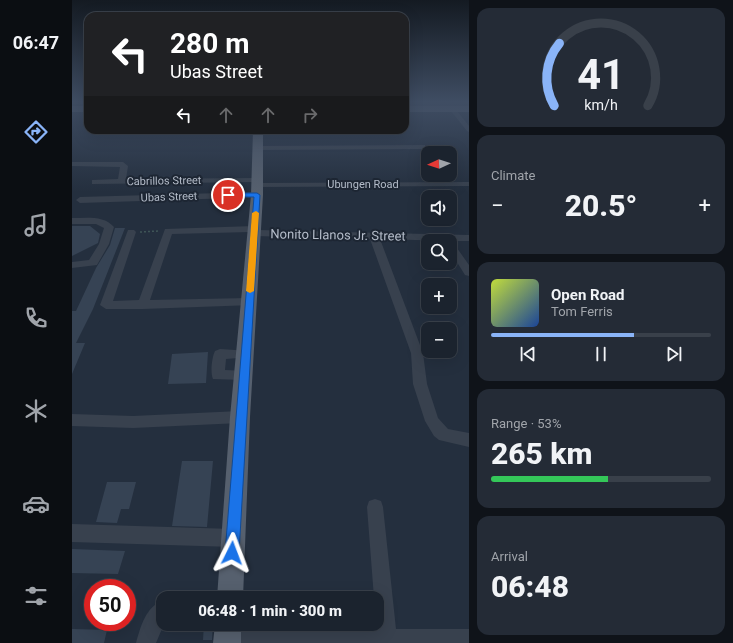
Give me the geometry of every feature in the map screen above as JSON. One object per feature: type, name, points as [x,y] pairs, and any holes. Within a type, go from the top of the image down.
[{"type":"main road","points":[[230,591],[240,417],[257,187],[258,134]]},
{"type":"street","points":[[258,148],[421,147]]},
{"type":"street","points":[[72,164],[120,164],[125,168],[121,182]]},
{"type":"street","name":"Cabrillos Street","points":[[95,182],[257,187]]},
{"type":"street","name":"Ubungen Road","points":[[257,187],[469,184]]},
{"type":"street","name":"Ubas Street","points":[[80,200],[257,187]]},
{"type":"street","points":[[72,221],[91,220],[104,223],[110,227],[104,244],[93,263],[72,265]]},
{"type":"street","points":[[143,305],[168,231]]},
{"type":"street","name":"Nonito Llanos Jr. Street","points":[[168,231],[254,231],[421,239]]},
{"type":"street","points":[[131,232],[106,305],[249,302]]},
{"type":"street","points":[[374,236],[417,353],[420,384],[432,421],[444,435],[469,440]]},
{"type":"street","name":"Nonito Llanos Jr. Street","points":[[457,240],[469,238]]},
{"type":"street","points":[[457,254],[469,274]]},
{"type":"street","points":[[244,375],[218,375],[220,354],[245,354]]},
{"type":"street","points":[[72,420],[133,422],[240,417]]},
{"type":"street","points":[[374,507],[387,639]]},
{"type":"street","points":[[72,533],[233,538]]},
{"type":"street","points":[[146,643],[153,620],[156,617]]},
{"type":"street","points":[[228,636],[463,640]]},
{"type":"path","points":[[131,232],[168,231]]},
{"type":"building","points":[[72,226],[90,226],[100,234],[98,243],[72,256]]},
{"type":"building","points":[[115,228],[125,228],[93,309],[76,343],[85,343],[72,374],[72,311],[76,311],[96,268],[110,245]]},
{"type":"building","points":[[208,352],[206,383],[168,384],[172,354]]},
{"type":"building","points":[[182,461],[213,461],[207,527],[172,526]]},
{"type":"building","points":[[107,482],[136,482],[129,509],[121,509],[117,523],[96,522]]},
{"type":"building","points":[[72,549],[125,551],[118,574],[72,573]]},
{"type":"building","points":[[72,629],[84,629],[84,631],[107,631],[104,643],[72,643]]},
{"type":"building","points":[[204,631],[213,631],[212,640],[203,640]]},
{"type":"slow traffic","points":[[250,291],[256,213]]},
{"type":"route","points":[[228,195],[257,195],[240,417],[232,553]]}]
